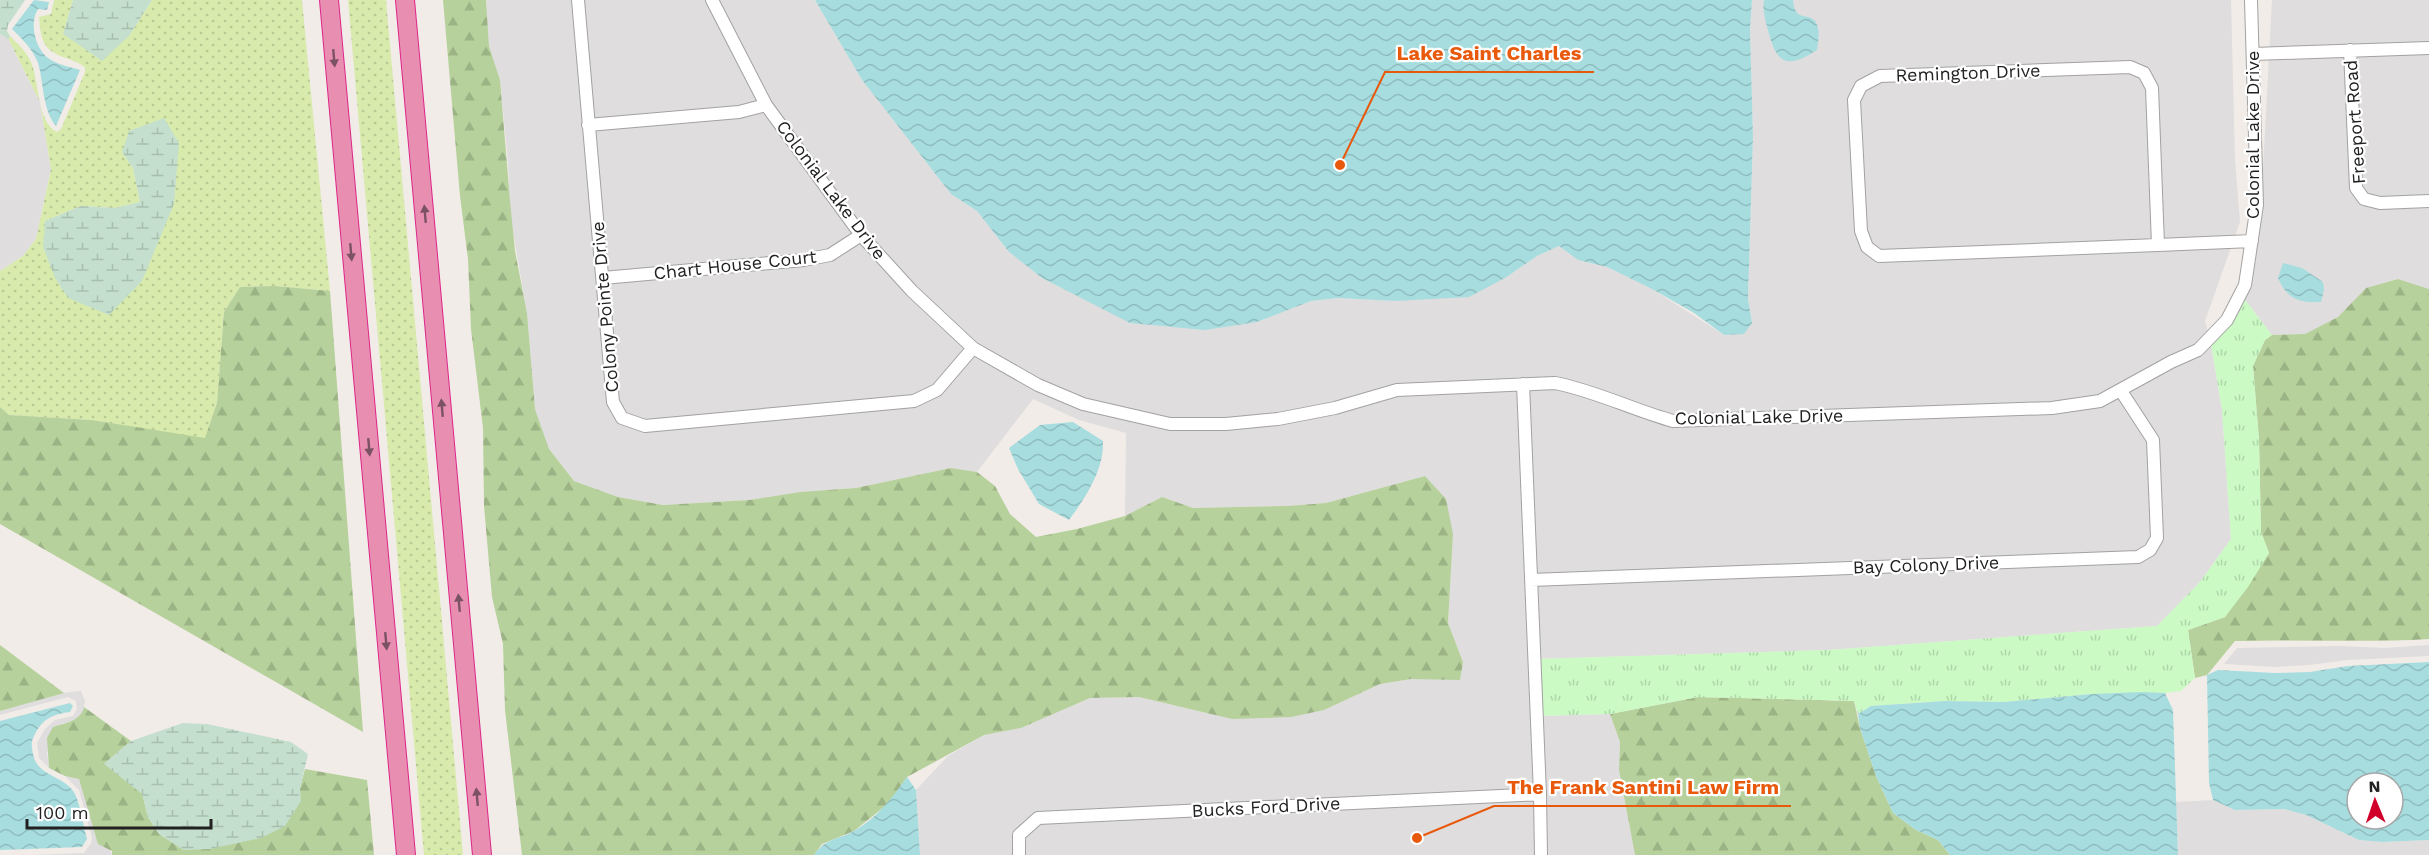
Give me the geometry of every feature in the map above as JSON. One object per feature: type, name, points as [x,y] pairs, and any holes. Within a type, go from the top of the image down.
[{"type":"highway","points":[[329,0],[406,855]]},
{"type":"highway","points":[[405,0],[482,855]]},
{"type":"street","name":"Colony Pointe Drive","points":[[578,0],[613,402],[622,418],[645,426],[914,401],[937,390],[973,348]]},
{"type":"street","name":"Colonial Lake Drive","points":[[711,0],[766,105],[861,235],[912,291],[973,348],[1038,385],[1083,404],[1170,424],[1226,424],[1278,419],[1335,408],[1397,390],[1555,383],[1581,388],[1644,413],[1673,421],[2052,408],[2100,401],[2171,362],[2198,350],[2227,320],[2245,285],[2257,205],[2251,0]]},
{"type":"street","points":[[2253,54],[2429,48]]},
{"type":"street","name":"Freeport Road","points":[[2350,50],[2356,188],[2364,199],[2380,203],[2429,201]]},
{"type":"street","name":"Remington Drive","points":[[2158,245],[2152,88],[2144,73],[2130,67],[1880,76],[1861,86],[1854,100],[1861,231],[1866,247],[1879,256],[2158,245],[2252,241]]},
{"type":"street","points":[[588,125],[739,112],[766,105]]},
{"type":"street","name":"Chart House Court","points":[[603,278],[804,260],[830,255],[861,235]]},
{"type":"street","points":[[1523,384],[1541,855]]},
{"type":"street","name":"Bay Colony Drive","points":[[1531,580],[2138,557],[2150,549],[2157,538],[2152,440],[2121,391]]},
{"type":"street","name":"Bucks Ford Drive","points":[[1019,855],[1019,835],[1038,818],[1540,794]]},
{"type":"shaded area","points":[[486,0],[815,0],[862,80],[951,194],[977,211],[1009,252],[1042,278],[1083,299],[1257,322],[1311,301],[1338,298],[1395,301],[1505,278],[1537,256],[1559,246],[1578,260],[1607,267],[1652,289],[1724,335],[1752,323],[1748,299],[1753,136],[1750,30],[1752,0],[2231,0],[2235,160],[2240,222],[2205,321],[2222,410],[2231,539],[2200,582],[2157,626],[1828,650],[1536,659],[1535,716],[1610,714],[1620,742],[1619,770],[1635,855],[920,855],[916,790],[948,756],[984,735],[1021,728],[1090,698],[1139,697],[1232,719],[1324,710],[1380,684],[1411,679],[1460,679],[1463,662],[1448,623],[1453,534],[1425,476],[1326,503],[1193,508],[1162,497],[1125,516],[1126,433],[1079,420],[1033,399],[977,472],[951,468],[856,488],[800,492],[749,500],[663,505],[618,497],[574,481],[549,449],[535,409],[527,313],[510,214],[508,162],[500,80],[489,46]]},
{"type":"shaded area","points":[[2272,0],[2429,0],[2429,289],[2398,279],[2366,288],[2338,317],[2305,334],[2272,335],[2242,296],[2255,264],[2261,206]]},
{"type":"shaded area","points":[[0,34],[8,38],[40,102],[51,169],[36,239],[23,256],[0,271]]},
{"type":"shaded area","points":[[2429,645],[2429,656],[2275,667],[2224,664],[2237,648],[2340,646],[2384,648]]},
{"type":"shaded area","points":[[81,691],[85,701],[83,712],[77,719],[53,727],[47,753],[49,768],[39,758],[37,743],[45,729],[55,720],[73,716],[77,709],[76,701],[68,697],[0,715],[0,711],[62,693]]},
{"type":"shaded area","points":[[65,776],[79,779],[112,855],[30,855],[84,853],[91,843],[92,838],[79,790]]},
{"type":"shaded area","points":[[2213,800],[2235,810],[2284,809],[2306,815],[2359,840],[2382,842],[2429,840],[2429,855],[2178,855],[2176,802]]},
{"type":"green space","points":[[0,0],[25,0],[8,25],[7,31],[10,36],[8,39],[0,34]]},
{"type":"green space","points":[[54,0],[73,0],[63,34],[129,36],[152,0],[302,0],[330,291],[275,286],[240,287],[224,312],[217,403],[205,439],[92,420],[9,415],[0,407],[0,271],[23,256],[36,239],[51,169],[40,103],[50,127],[57,132],[61,129],[85,72],[82,65],[54,53],[45,45],[39,17],[51,14]],"holes":[[[122,152],[174,204],[45,221],[81,206],[115,208],[140,202],[133,168]]]},
{"type":"green space","points":[[73,0],[152,0],[129,36],[102,61],[63,34]]},
{"type":"green space","points":[[348,0],[386,0],[463,855],[424,855]]},
{"type":"green space","points":[[443,0],[486,0],[489,46],[500,80],[515,251],[527,313],[535,409],[549,449],[574,481],[618,497],[663,505],[749,500],[800,492],[856,488],[951,468],[977,472],[995,486],[1010,514],[1036,537],[1125,516],[1162,497],[1193,508],[1326,503],[1425,476],[1446,499],[1453,534],[1448,623],[1463,662],[1460,680],[1411,679],[1380,684],[1324,710],[1291,717],[1232,719],[1139,697],[1090,698],[1021,728],[984,735],[907,777],[889,803],[854,831],[822,844],[814,855],[522,855],[505,710],[503,644],[492,597],[484,506],[483,428],[471,329],[468,259],[460,196]]},
{"type":"green space","points":[[10,36],[31,62],[40,102],[8,38]]},
{"type":"green space","points":[[164,118],[179,143],[174,204],[142,281],[109,315],[68,298],[55,278],[43,247],[45,221],[81,206],[115,208],[140,202],[133,168],[122,152],[129,131]]},
{"type":"green space","points":[[2398,279],[2429,289],[2429,639],[2235,641],[2207,675],[2195,678],[2188,630],[2225,617],[2269,553],[2261,532],[2259,440],[2253,366],[2265,340],[2272,335],[2305,334],[2338,317],[2366,288]]},
{"type":"green space","points":[[275,286],[330,291],[363,732],[0,524],[0,407],[9,415],[92,420],[205,438],[217,403],[224,312],[240,287]]},
{"type":"green space","points":[[2242,296],[2272,335],[2265,340],[2253,366],[2259,440],[2261,532],[2269,553],[2248,587],[2225,617],[2188,630],[2195,678],[2181,691],[2092,694],[2004,702],[1945,701],[1871,706],[1858,714],[1854,701],[1698,697],[1610,714],[1538,716],[1536,659],[1828,650],[2157,626],[2200,582],[2231,539],[2222,410],[2211,344]]},
{"type":"green space","points":[[0,645],[64,693],[0,711]]},
{"type":"green space","points":[[1698,697],[1854,701],[1860,728],[1876,776],[1893,813],[1916,830],[1938,840],[1950,855],[1635,855],[1619,770],[1620,742],[1610,714]]},
{"type":"green space","points":[[84,707],[131,741],[105,763],[142,793],[148,817],[159,834],[184,850],[300,788],[305,769],[367,780],[374,855],[112,855],[112,851],[98,844],[79,779],[65,776],[49,768],[47,738],[53,727],[76,718]]},
{"type":"green space","points":[[183,723],[207,724],[291,742],[308,754],[300,788],[301,801],[285,826],[261,838],[210,849],[184,850],[159,834],[148,817],[142,794],[104,764],[131,741]]},
{"type":"water","points":[[34,0],[49,2],[47,10],[38,9],[34,21],[35,35],[43,54],[59,64],[80,70],[56,126],[48,112],[36,58],[27,44],[12,29]]},
{"type":"water","points":[[815,0],[1752,0],[1750,30],[1753,136],[1748,299],[1752,323],[1744,334],[1724,335],[1694,313],[1652,289],[1607,267],[1578,260],[1559,246],[1537,256],[1505,278],[1469,297],[1395,301],[1338,298],[1311,301],[1257,322],[1205,330],[1130,323],[1042,278],[1009,252],[977,211],[951,194],[862,80]]},
{"type":"water","points":[[1764,0],[1793,0],[1796,12],[1812,18],[1817,24],[1819,35],[1817,50],[1799,60],[1786,61],[1781,58],[1772,45],[1764,12]]},
{"type":"water","points":[[2283,263],[2302,268],[2323,282],[2321,302],[2306,302],[2285,291],[2278,278]]},
{"type":"water","points":[[1073,422],[1103,441],[1103,452],[1097,473],[1087,493],[1069,520],[1039,504],[1018,469],[1009,448],[1040,425]]},
{"type":"water","points":[[2429,662],[2429,840],[2382,842],[2359,840],[2306,815],[2284,809],[2235,810],[2213,800],[2209,783],[2207,675],[2218,670],[2310,672],[2348,666]]},
{"type":"water","points":[[2142,692],[2165,693],[2173,710],[2178,855],[1950,855],[1938,840],[1916,830],[1893,813],[1876,776],[1860,728],[1858,714],[1871,706],[1945,701],[2004,702]]},
{"type":"water","points":[[70,703],[73,706],[70,712],[54,716],[42,723],[33,738],[32,748],[40,767],[65,783],[75,794],[87,839],[82,847],[0,850],[0,721]]},
{"type":"water","points":[[907,777],[916,790],[920,855],[814,855],[823,845],[854,831],[870,820],[890,800]]},
{"type":"place","name":"Lake Saint Charles","points":[[1340,165]]},
{"type":"place","name":"The Frank Santini Law Firm","points":[[1417,838]]}]
